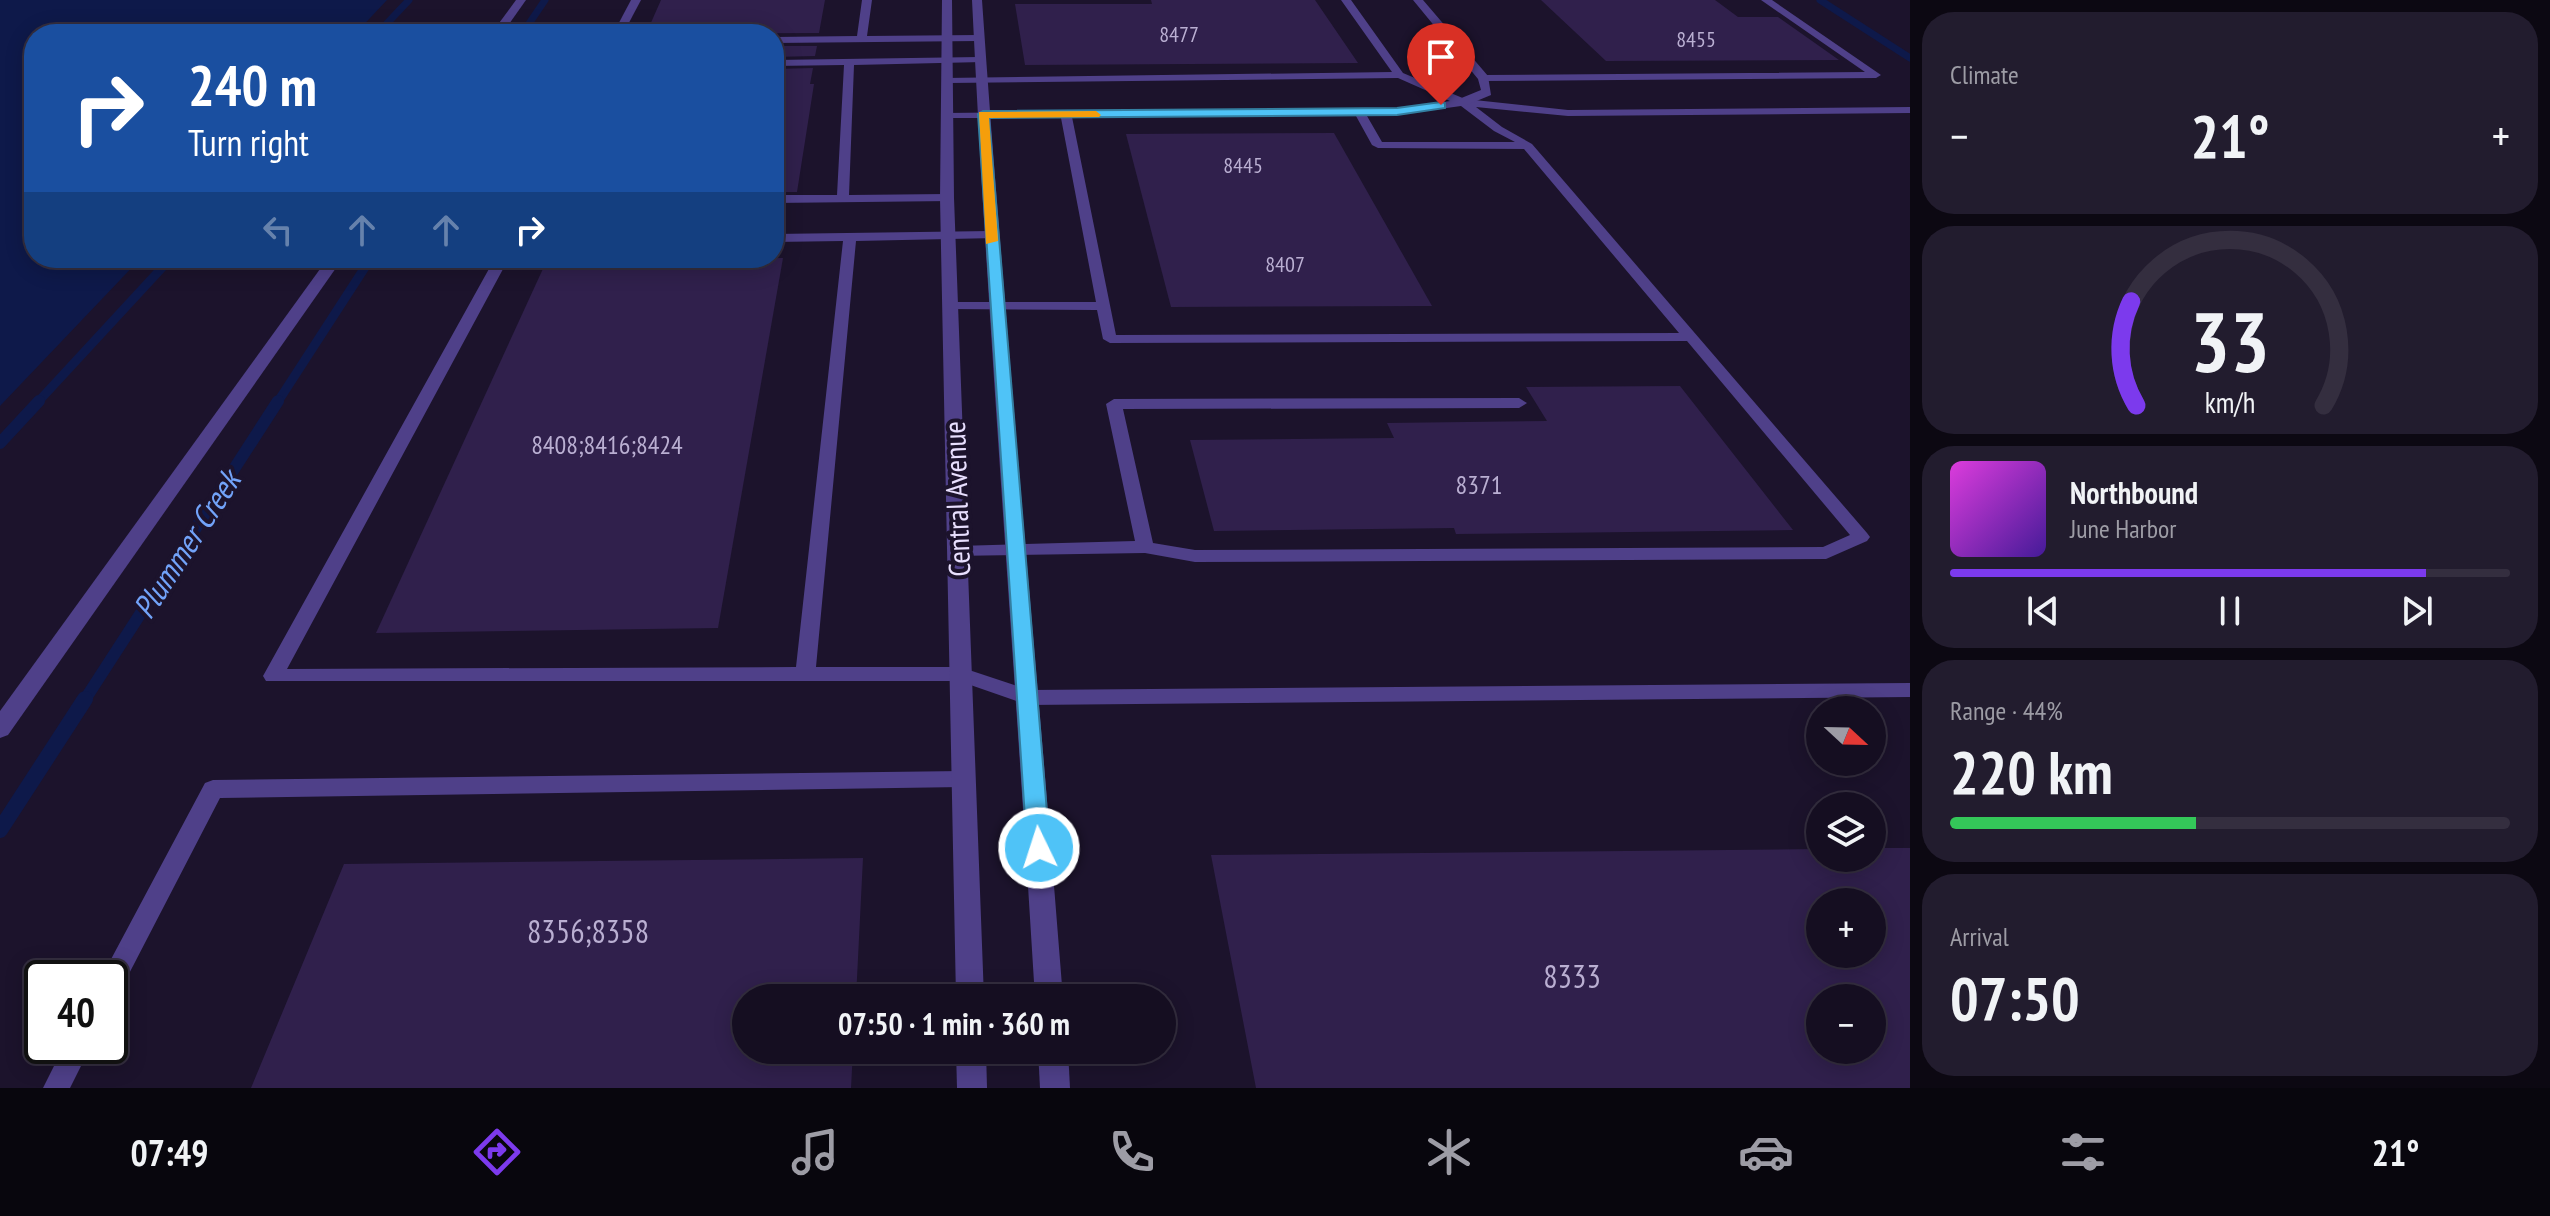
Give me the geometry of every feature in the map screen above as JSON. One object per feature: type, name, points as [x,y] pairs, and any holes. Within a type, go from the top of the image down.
[{"type":"street","points":[[503,24],[521,0]]},
{"type":"street","name":"Central Avenue","points":[[947,0],[950,38],[947,198],[970,984]]},
{"type":"street","name":"Central Avenue","points":[[977,0],[995,306],[1018,551],[1048,984]]},
{"type":"street","points":[[1418,0],[1484,78],[1487,92],[1463,102]]},
{"type":"street","points":[[0,729],[329,268]]},
{"type":"street","points":[[971,1064],[972,1088]]},
{"type":"street","points":[[1054,1064],[1055,1088]]},
{"type":"lane","points":[[623,24],[636,0]]},
{"type":"lane","points":[[862,39],[867,0]]},
{"type":"lane","points":[[1346,0],[1399,75]]},
{"type":"lane","points":[[1484,78],[1876,75],[1766,0]]},
{"type":"lane","points":[[784,40],[978,38]]},
{"type":"lane","points":[[843,199],[849,62]]},
{"type":"lane","points":[[784,63],[849,62],[949,70],[1399,75],[1463,102],[1528,146],[1861,537],[1826,553],[1195,556],[1145,547],[958,552]]},
{"type":"lane","points":[[949,70],[979,70]]},
{"type":"lane","points":[[948,115],[1397,112],[1463,102],[1568,113],[1910,110]]},
{"type":"lane","points":[[1359,112],[1378,145],[1528,146]]},
{"type":"lane","points":[[1066,115],[1110,339],[1691,337]]},
{"type":"lane","points":[[784,199],[947,198]]},
{"type":"lane","points":[[784,238],[991,235]]},
{"type":"lane","points":[[805,674],[850,237]]},
{"type":"lane","points":[[497,268],[273,676],[960,674],[1028,698],[1910,690]]},
{"type":"lane","points":[[951,306],[1103,306]]},
{"type":"lane","points":[[1145,547],[1114,404],[1519,403]]},
{"type":"lane","points":[[123,960],[213,789],[963,779]]},
{"type":"lane","points":[[56,1088],[69,1064]]},
{"type":"shaded area","points":[[0,0],[387,0],[364,24],[24,24],[24,268],[131,268],[0,406]]},
{"type":"building","points":[[661,0],[825,0],[819,33],[784,33],[784,24],[650,24]]},
{"type":"building","points":[[1151,0],[1315,0],[1358,63],[1025,65],[1015,4],[1152,4]]},
{"type":"building","points":[[1541,0],[1715,0],[1738,17],[1778,17],[1839,60],[1606,61]]},
{"type":"building","points":[[784,46],[817,46],[815,56],[784,57]]},
{"type":"building","points":[[813,68],[810,84],[814,84],[797,192],[784,192],[784,69]]},
{"type":"building","points":[[1334,133],[1432,306],[1171,307],[1126,134]]},
{"type":"building","points":[[543,268],[781,268],[718,628],[376,633]]},
{"type":"building","points":[[1680,386],[1793,530],[1456,534],[1454,528],[1214,531],[1190,440],[1394,438],[1387,423],[1547,421],[1526,387]]},
{"type":"building","points":[[1886,848],[1910,848],[1910,1088],[1256,1088],[1211,855],[1806,849],[1806,872],[1886,872]]},
{"type":"building","points":[[863,858],[857,984],[732,984],[732,1064],[852,1064],[851,1088],[251,1088],[344,864]]},
{"type":"waterway","points":[[386,24],[409,0]]},
{"type":"waterway","name":"Plummer Creek","points":[[529,24],[545,0]]},
{"type":"waterway","points":[[1820,0],[1910,58]]},
{"type":"waterway","points":[[37,403],[162,268]]},
{"type":"waterway","name":"Plummer Creek","points":[[277,403],[365,268]]},
{"type":"waterway","points":[[0,443],[39,401]]},
{"type":"waterway","name":"Plummer Creek","points":[[84,701],[278,401]]},
{"type":"waterway","name":"Plummer Creek","points":[[0,830],[85,699]]},
{"type":"slow traffic","points":[[991,241],[983,114],[1096,115]]},
{"type":"route","points":[[1039,848],[1018,551],[995,306],[983,114],[1397,112],[1441,105]]}]
